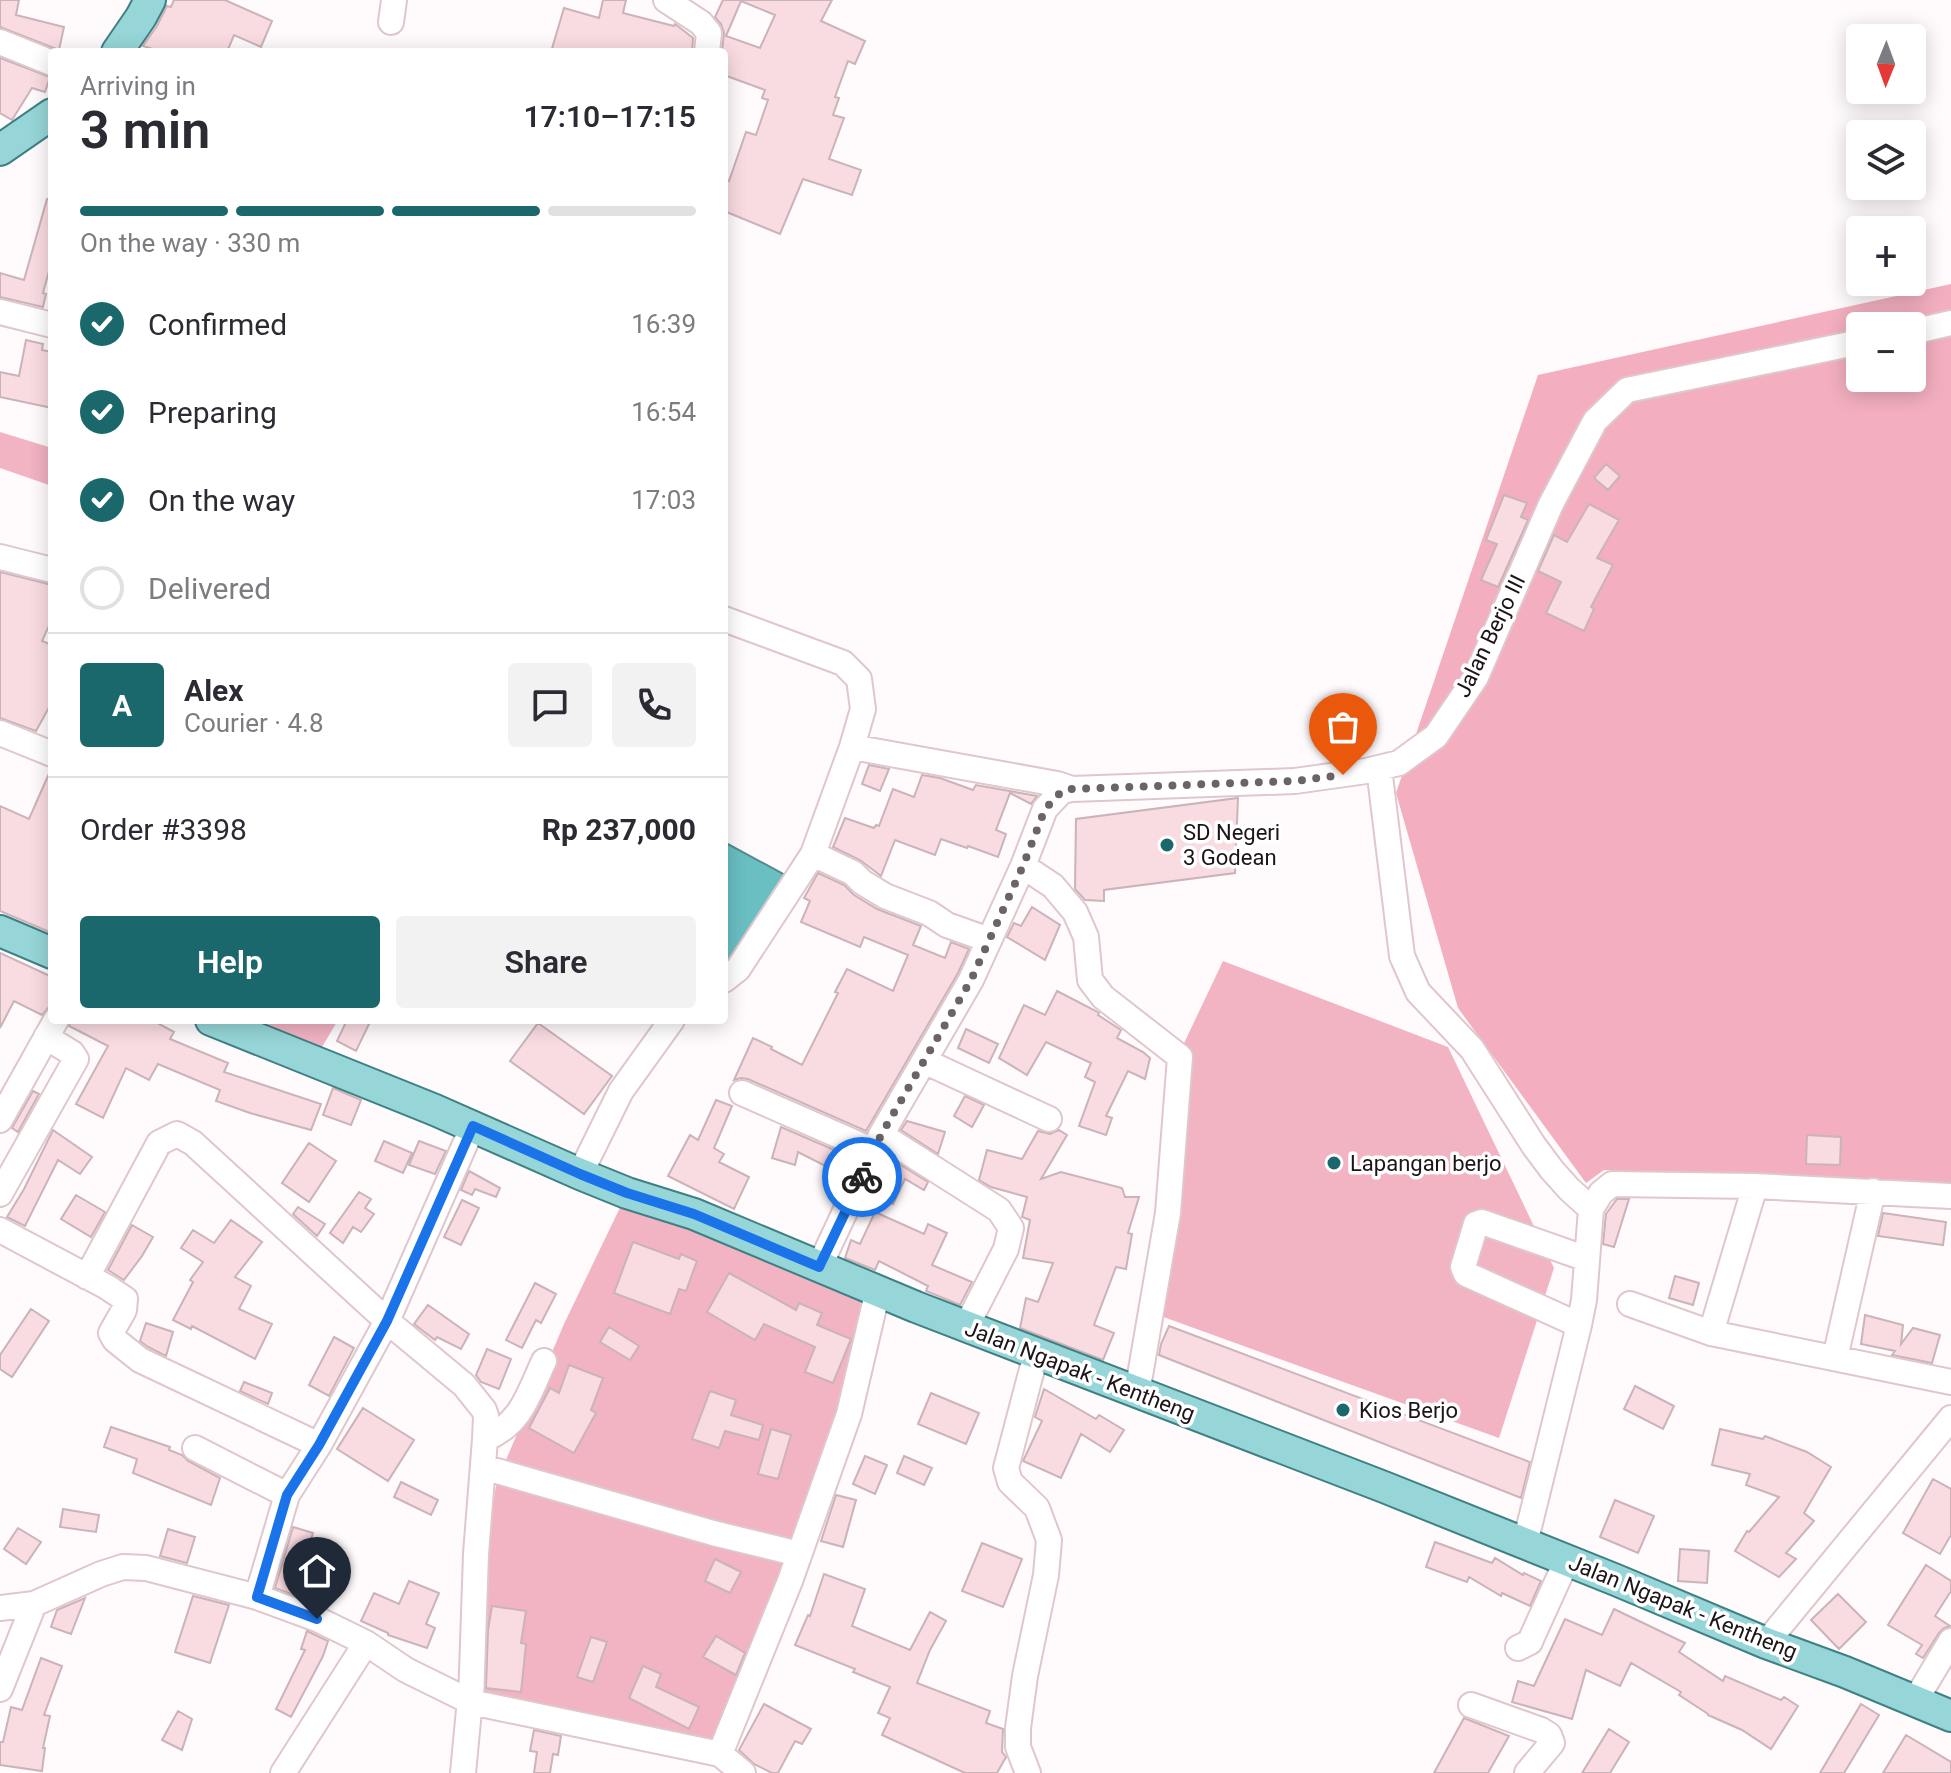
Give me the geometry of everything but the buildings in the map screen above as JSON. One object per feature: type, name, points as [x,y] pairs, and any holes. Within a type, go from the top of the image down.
[{"type":"main road","points":[[120,48],[150,0]]},
{"type":"main road","points":[[0,150],[48,118]]},
{"type":"main road","points":[[0,931],[48,951]]},
{"type":"main road","name":"Jalan Ngapak - Kentheng","points":[[229,1024],[627,1193],[694,1214],[966,1327],[1525,1543],[1951,1716]]},
{"type":"street","points":[[666,0],[701,23],[709,33],[707,48]]},
{"type":"street","points":[[0,42],[48,61]]},
{"type":"street","points":[[0,312],[48,324]]},
{"type":"street","points":[[1926,329],[1951,323]]},
{"type":"street","name":"Jalan Berjo III","points":[[852,747],[1072,789],[1295,781],[1399,763],[1436,736],[1476,677],[1551,504],[1595,421],[1627,390],[1846,345]]},
{"type":"street","points":[[0,557],[48,569]]},
{"type":"street","points":[[728,620],[843,663],[859,679],[863,709],[813,854],[738,969],[728,977]]},
{"type":"street","points":[[0,733],[48,752]]},
{"type":"street","points":[[1379,768],[1402,956],[1412,980],[1427,1002],[1472,1049],[1552,1170],[1591,1209]]},
{"type":"street","points":[[819,1267],[877,1143],[971,980],[1023,866],[1045,809],[1062,791],[1072,789]]},
{"type":"street","points":[[813,854],[853,873],[885,896],[929,913],[947,925],[989,940]]},
{"type":"street","points":[[1023,866],[1053,886],[1075,912],[1086,937],[1090,980],[1103,997],[1180,1057],[1168,1213],[1137,1393]]},
{"type":"street","points":[[580,1174],[621,1091],[669,1024]]},
{"type":"street","points":[[0,1120],[51,1029],[76,1059],[0,1194]]},
{"type":"street","points":[[924,1061],[1049,1119]]},
{"type":"street","points":[[742,1093],[877,1143],[999,1210],[1011,1228],[1006,1249],[966,1327]]},
{"type":"street","points":[[257,1597],[287,1495],[319,1445],[387,1321],[473,1126]]},
{"type":"street","points":[[87,1277],[159,1143],[177,1134],[193,1143],[387,1321],[464,1385],[484,1410],[471,1702],[463,1773]]},
{"type":"street","points":[[1525,1543],[1584,1300],[1591,1209],[1601,1193],[1612,1184],[1755,1186],[1951,1196]]},
{"type":"street","points":[[1711,1333],[1755,1186]]},
{"type":"street","points":[[1835,1358],[1873,1191]]},
{"type":"street","points":[[1579,1325],[1466,1274],[1463,1267],[1476,1224],[1482,1222],[1587,1259]]},
{"type":"street","points":[[0,1230],[125,1299],[124,1310],[111,1333],[140,1360],[319,1445]]},
{"type":"street","points":[[720,1754],[799,1554],[849,1414],[878,1290]]},
{"type":"street","points":[[1630,1304],[1711,1333],[1951,1382]]},
{"type":"street","points":[[1028,1773],[1018,1747],[1018,1728],[1025,1676],[1046,1575],[1049,1540],[1037,1508],[1010,1482],[1006,1468],[1036,1354]]},
{"type":"street","points":[[485,1439],[514,1420],[544,1361]]},
{"type":"street","points":[[1766,1643],[1951,1418]]},
{"type":"street","points":[[195,1448],[287,1495]]},
{"type":"street","points":[[483,1467],[713,1533],[799,1554]]},
{"type":"street","points":[[1518,1648],[1530,1642],[1567,1560]]},
{"type":"street","points":[[0,1608],[34,1604],[123,1567],[146,1568],[257,1597],[317,1619],[366,1643],[406,1670],[471,1702],[720,1754],[743,1773]]},
{"type":"street","points":[[0,1689],[34,1604]]},
{"type":"street","points":[[1915,1701],[1951,1641]]},
{"type":"street","points":[[283,1773],[366,1643]]},
{"type":"street","points":[[1471,1705],[1549,1735],[1552,1743],[1527,1773]]},
{"type":"shaded area","points":[[1951,284],[1951,1187],[1604,1170],[1586,1183],[1458,1008],[1396,793],[1538,375],[1897,296],[1926,296],[1926,290]]},
{"type":"shaded area","points":[[0,432],[48,447],[48,485],[0,468]]},
{"type":"shaded area","name":"Lapangan berjo","points":[[1223,961],[1448,1047],[1554,1268],[1499,1438],[1144,1310],[1177,1058]]},
{"type":"shaded area","points":[[254,1024],[336,1024],[319,1052]]},
{"type":"shaded area","points":[[627,1193],[878,1290],[849,1414],[720,1754],[469,1710],[486,1539],[497,1481],[564,1324]]},
{"type":"water","points":[[728,844],[789,877],[728,969]]},
{"type":"way so far","points":[[862,1177],[881,1135],[971,980],[1023,866],[1045,809],[1062,791],[1295,781],[1343,775]]},
{"type":"place","name":"SD Negeri 3 Godean","points":[[1167,845]]},
{"type":"place","name":"Lapangan berjo","points":[[1334,1163]]},
{"type":"place","name":"Kios Berjo","points":[[1343,1410]]},
{"type":"route","points":[[317,1619],[257,1597],[287,1495],[319,1445],[387,1321],[473,1126],[580,1174],[694,1214],[819,1267],[862,1177]]}]
